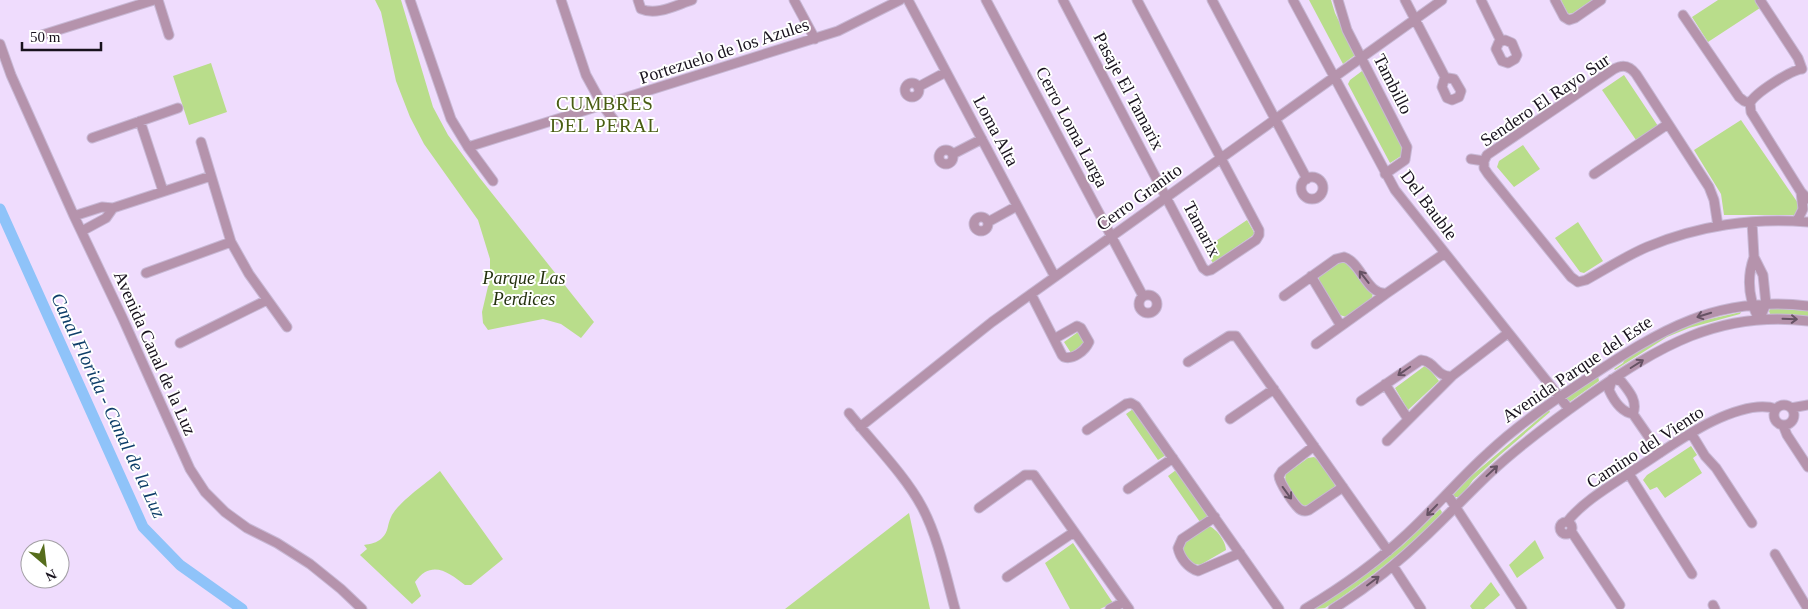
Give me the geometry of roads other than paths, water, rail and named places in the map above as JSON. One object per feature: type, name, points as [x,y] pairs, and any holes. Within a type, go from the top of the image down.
[{"type":"street","points":[[42,35],[156,0],[169,35]]},
{"type":"street","points":[[410,0],[451,119],[468,148],[492,180]]},
{"type":"street","points":[[561,0],[586,76],[603,106],[618,124]]},
{"type":"street","points":[[638,0],[641,9],[655,12],[692,0]]},
{"type":"street","points":[[794,0],[815,39]]},
{"type":"street","name":"Portezuelo de los Azules","points":[[468,148],[848,28],[900,0]]},
{"type":"street","name":"Loma Alta","points":[[908,0],[1055,277]]},
{"type":"street","name":"Cerro Loma Larga","points":[[986,0],[1143,296]]},
{"type":"street","name":"Pasaje El Tamarix","points":[[1063,0],[1167,197]]},
{"type":"street","points":[[1137,0],[1220,158]]},
{"type":"street","points":[[1212,0],[1306,178]]},
{"type":"street","name":"Del Bauble","points":[[1293,0],[1385,174],[1403,201],[1569,409]]},
{"type":"street","name":"Tambillo","points":[[1338,0],[1347,30],[1406,147],[1405,160],[1385,174]]},
{"type":"street","points":[[1405,0],[1446,79]]},
{"type":"street","name":"Cerro Granito","points":[[860,427],[992,322],[1442,0]]},
{"type":"street","points":[[1481,0],[1501,41]]},
{"type":"street","points":[[1555,0],[1564,17],[1569,20],[1601,0]]},
{"type":"street","points":[[1760,0],[1805,71]]},
{"type":"street","points":[[1683,15],[1739,97],[1750,103]]},
{"type":"street","name":"Avenida Canal de la Luz","points":[[0,44],[11,74],[74,216],[123,319],[183,457],[197,481],[225,512],[247,528],[277,543],[310,564],[362,609]]},
{"type":"street","name":"Sendero El Rayo Sur","points":[[1484,162],[1488,155],[1614,69],[1625,66],[1636,74],[1668,124]]},
{"type":"street","points":[[1797,221],[1803,209],[1805,195],[1752,112],[1750,103],[1754,97],[1796,70],[1805,71]]},
{"type":"street","points":[[918,87],[946,72]]},
{"type":"street","points":[[92,138],[178,108]]},
{"type":"street","points":[[140,121],[163,191]]},
{"type":"street","points":[[1594,174],[1668,124],[1709,187],[1714,200],[1718,226]]},
{"type":"street","points":[[952,154],[982,139]]},
{"type":"street","points":[[201,142],[231,242],[249,274],[287,327]]},
{"type":"street","name":"Tamarix","points":[[1167,197],[1204,270],[1211,270],[1256,240],[1259,230],[1220,158]]},
{"type":"street","points":[[1471,159],[1484,162],[1484,168],[1488,174],[1571,278],[1578,282],[1586,280],[1647,247],[1677,236],[1718,226],[1752,222],[1808,222]]},
{"type":"street","points":[[74,216],[102,207],[113,208],[211,176]]},
{"type":"street","points":[[988,222],[1017,206]]},
{"type":"street","points":[[82,231],[106,218],[113,208]]},
{"type":"street","points":[[1752,222],[1754,257],[1749,275],[1751,304],[1758,320]]},
{"type":"street","points":[[146,273],[231,242]]},
{"type":"street","points":[[1316,344],[1445,253]]},
{"type":"street","points":[[1284,296],[1336,259],[1344,257],[1351,260],[1376,291],[1383,294],[1387,293]]},
{"type":"street","points":[[1754,257],[1762,275],[1766,304],[1758,320]]},
{"type":"street","points":[[1311,276],[1341,326]]},
{"type":"street","points":[[1031,294],[1054,340]]},
{"type":"street","points":[[180,343],[267,300]]},
{"type":"street","name":"Avenida Parque del Este","points":[[1306,609],[1344,584],[1388,551],[1506,436],[1559,397],[1652,337],[1686,321],[1720,310],[1751,304],[1808,306]]},
{"type":"street","name":"Avenida Parque del Este","points":[[1333,609],[1393,566],[1428,535],[1508,456],[1569,409],[1653,353],[1686,337],[1722,326],[1758,320],[1808,321]]},
{"type":"street","points":[[1387,441],[1452,376],[1508,333]]},
{"type":"street","points":[[1188,362],[1228,336],[1234,335],[1238,338],[1388,551]]},
{"type":"street","points":[[1361,401],[1422,360],[1427,360],[1441,374],[1452,376]]},
{"type":"street","points":[[1605,367],[1612,379],[1621,381],[1633,398],[1635,405],[1633,414]]},
{"type":"street","points":[[1612,379],[1609,386],[1611,393],[1623,410],[1633,414],[1660,453]]},
{"type":"street","points":[[1385,384],[1408,419]]},
{"type":"street","points":[[1230,419],[1274,389]]},
{"type":"street","points":[[1087,430],[1126,404],[1134,404],[1279,609]]},
{"type":"street","points":[[1784,425],[1775,418],[1776,409],[1783,405],[1791,408],[1808,406]]},
{"type":"street","name":"Camino del Viento","points":[[1620,605],[1569,527],[1581,508],[1660,453],[1714,421],[1738,412],[1768,407],[1776,409]]},
{"type":"street","points":[[1784,425],[1793,419],[1794,413],[1791,408]]},
{"type":"street","points":[[849,413],[912,490],[923,508],[934,536],[955,609]]},
{"type":"street","points":[[1784,425],[1785,432],[1808,467]]},
{"type":"street","points":[[1691,433],[1705,456],[1720,473],[1752,523]]},
{"type":"street","points":[[1314,446],[1282,471],[1279,476],[1280,483],[1299,509],[1304,511],[1310,510],[1343,487]]},
{"type":"street","points":[[1128,490],[1173,458]]},
{"type":"street","points":[[979,508],[1022,476],[1031,474],[1038,479],[1127,606],[1110,609]]},
{"type":"street","points":[[1629,474],[1692,574]]},
{"type":"street","points":[[1447,494],[1522,609]]},
{"type":"street","points":[[1215,517],[1182,539],[1178,548],[1182,558],[1191,569],[1198,571],[1240,553]]},
{"type":"street","points":[[1007,577],[1074,532]]},
{"type":"street","points":[[1775,554],[1808,609]]},
{"type":"street","points":[[1393,566],[1421,609]]},
{"type":"waterway","name":"Canal Florida - Canal de la Luz","points":[[0,209],[143,527],[180,565],[242,609]]},
{"type":"district","name":"CUMBRES DEL PERAL","points":[[605,114]]},
{"type":"park label","name":"Parque Las Perdices","points":[[524,288]]}]
